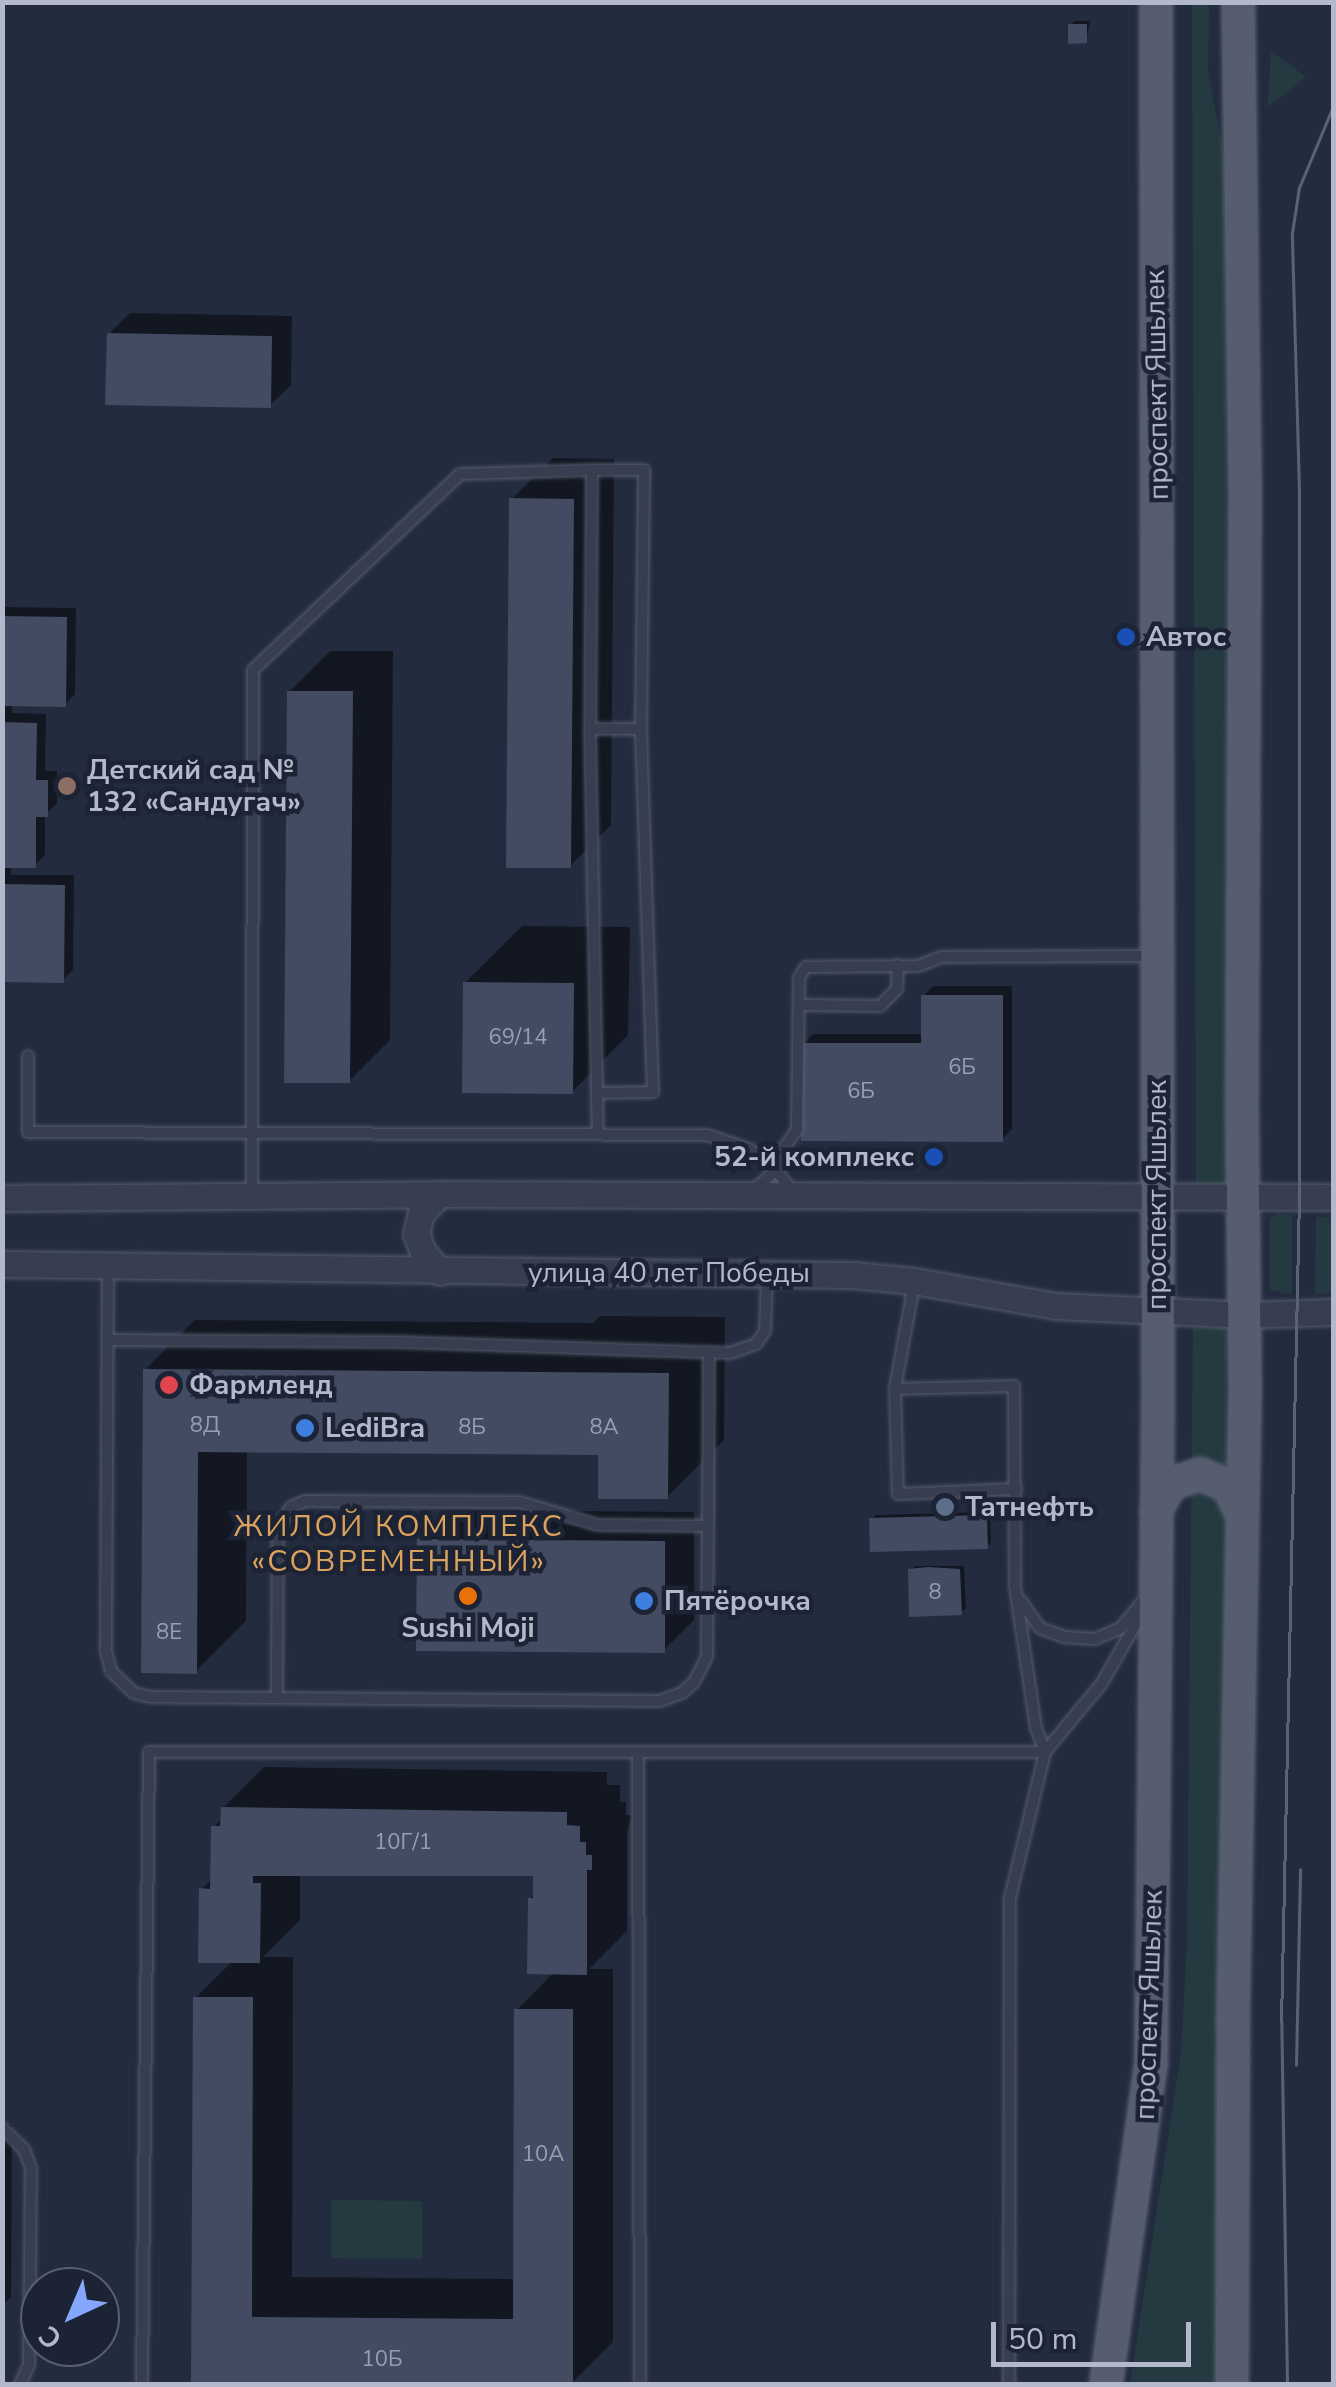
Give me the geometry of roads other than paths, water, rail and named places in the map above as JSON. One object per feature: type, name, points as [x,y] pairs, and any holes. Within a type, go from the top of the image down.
[{"type":"main road","name":"проспект Яшьлек","points":[[1106,2384],[1151,2065],[1157,1313],[1156,2]]},
{"type":"main road","points":[[1232,2384],[1244,1315],[1245,491],[1238,2]]},
{"type":"main road","points":[[1156,1511],[1171,1484],[1200,1474],[1228,1486],[1241,1514]]},
{"type":"street","points":[[2,1198],[440,1194],[1334,1197]]},
{"type":"street","points":[[440,1194],[421,1213],[416,1234],[423,1252],[440,1272]]},
{"type":"street","name":"улица 40 лет Победы","points":[[2,1264],[440,1272],[767,1272],[914,1281],[1056,1306],[1244,1315],[1334,1312]]},
{"type":"lane","points":[[592,470],[590,729],[598,1134]]},
{"type":"lane","points":[[252,1195],[248,1131],[253,670],[460,474],[644,470],[641,729],[652,1092],[597,1093]]},
{"type":"lane","points":[[590,729],[641,729]]},
{"type":"lane","points":[[748,1195],[776,1170],[798,1124],[799,978],[806,967],[918,966],[942,956],[1156,956]]},
{"type":"lane","points":[[799,1005],[880,1006],[897,988],[898,966]]},
{"type":"lane","points":[[28,1056],[28,1132],[707,1135],[748,1149],[776,1170],[796,1196]]},
{"type":"lane","points":[[108,1266],[106,1651],[111,1671],[134,1693],[150,1696],[660,1701],[682,1693],[702,1672],[707,1656],[709,1352]]},
{"type":"lane","points":[[108,1340],[746,1350],[766,1331],[767,1272]]},
{"type":"lane","points":[[914,1281],[895,1389],[898,1494],[1016,1489]]},
{"type":"lane","points":[[895,1389],[1014,1386],[1015,1586],[1036,1728],[1045,1752]]},
{"type":"lane","points":[[277,1698],[278,1530],[283,1516],[306,1501],[519,1502],[598,1525],[708,1526]]},
{"type":"lane","points":[[1015,1586],[1026,1611],[1040,1628],[1065,1637],[1094,1639],[1121,1628],[1156,1586]]},
{"type":"lane","points":[[1009,2384],[1010,1898],[1045,1752],[1117,1660],[1156,1586]]},
{"type":"lane","points":[[142,2384],[149,1752],[1045,1752]]},
{"type":"lane","points":[[638,1752],[640,2384]]},
{"type":"lane","points":[[2,2128],[24,2148],[31,2168],[30,2365],[20,2384]]},
{"type":"tram line","points":[[1287,2384],[1281,2022],[1299,1198],[1299,491],[1292,233],[1299,188],[1334,104]]},
{"type":"tram line","points":[[1296,2065],[1300,1870]]},
{"type":"place","name":"Автос","points":[[1126,637]]},
{"type":"place","name":"Детский сад № 132 «Сандугач»","points":[[67,786]]},
{"type":"place","name":"52-й комплекс","points":[[934,1157]]},
{"type":"place","name":"Фармленд","points":[[169,1385]]},
{"type":"place","name":"LediBra","points":[[305,1428]]},
{"type":"place","name":"Татнефть","points":[[945,1507]]},
{"type":"place","name":"Sushi Moji","points":[[468,1596]]},
{"type":"place","name":"Пятёрочка","points":[[644,1601]]},
{"type":"district","name":"ЖИЛОЙ КОМПЛЕКС «СОВРЕМЕННЫЙ»","points":[[399,1544]]}]
